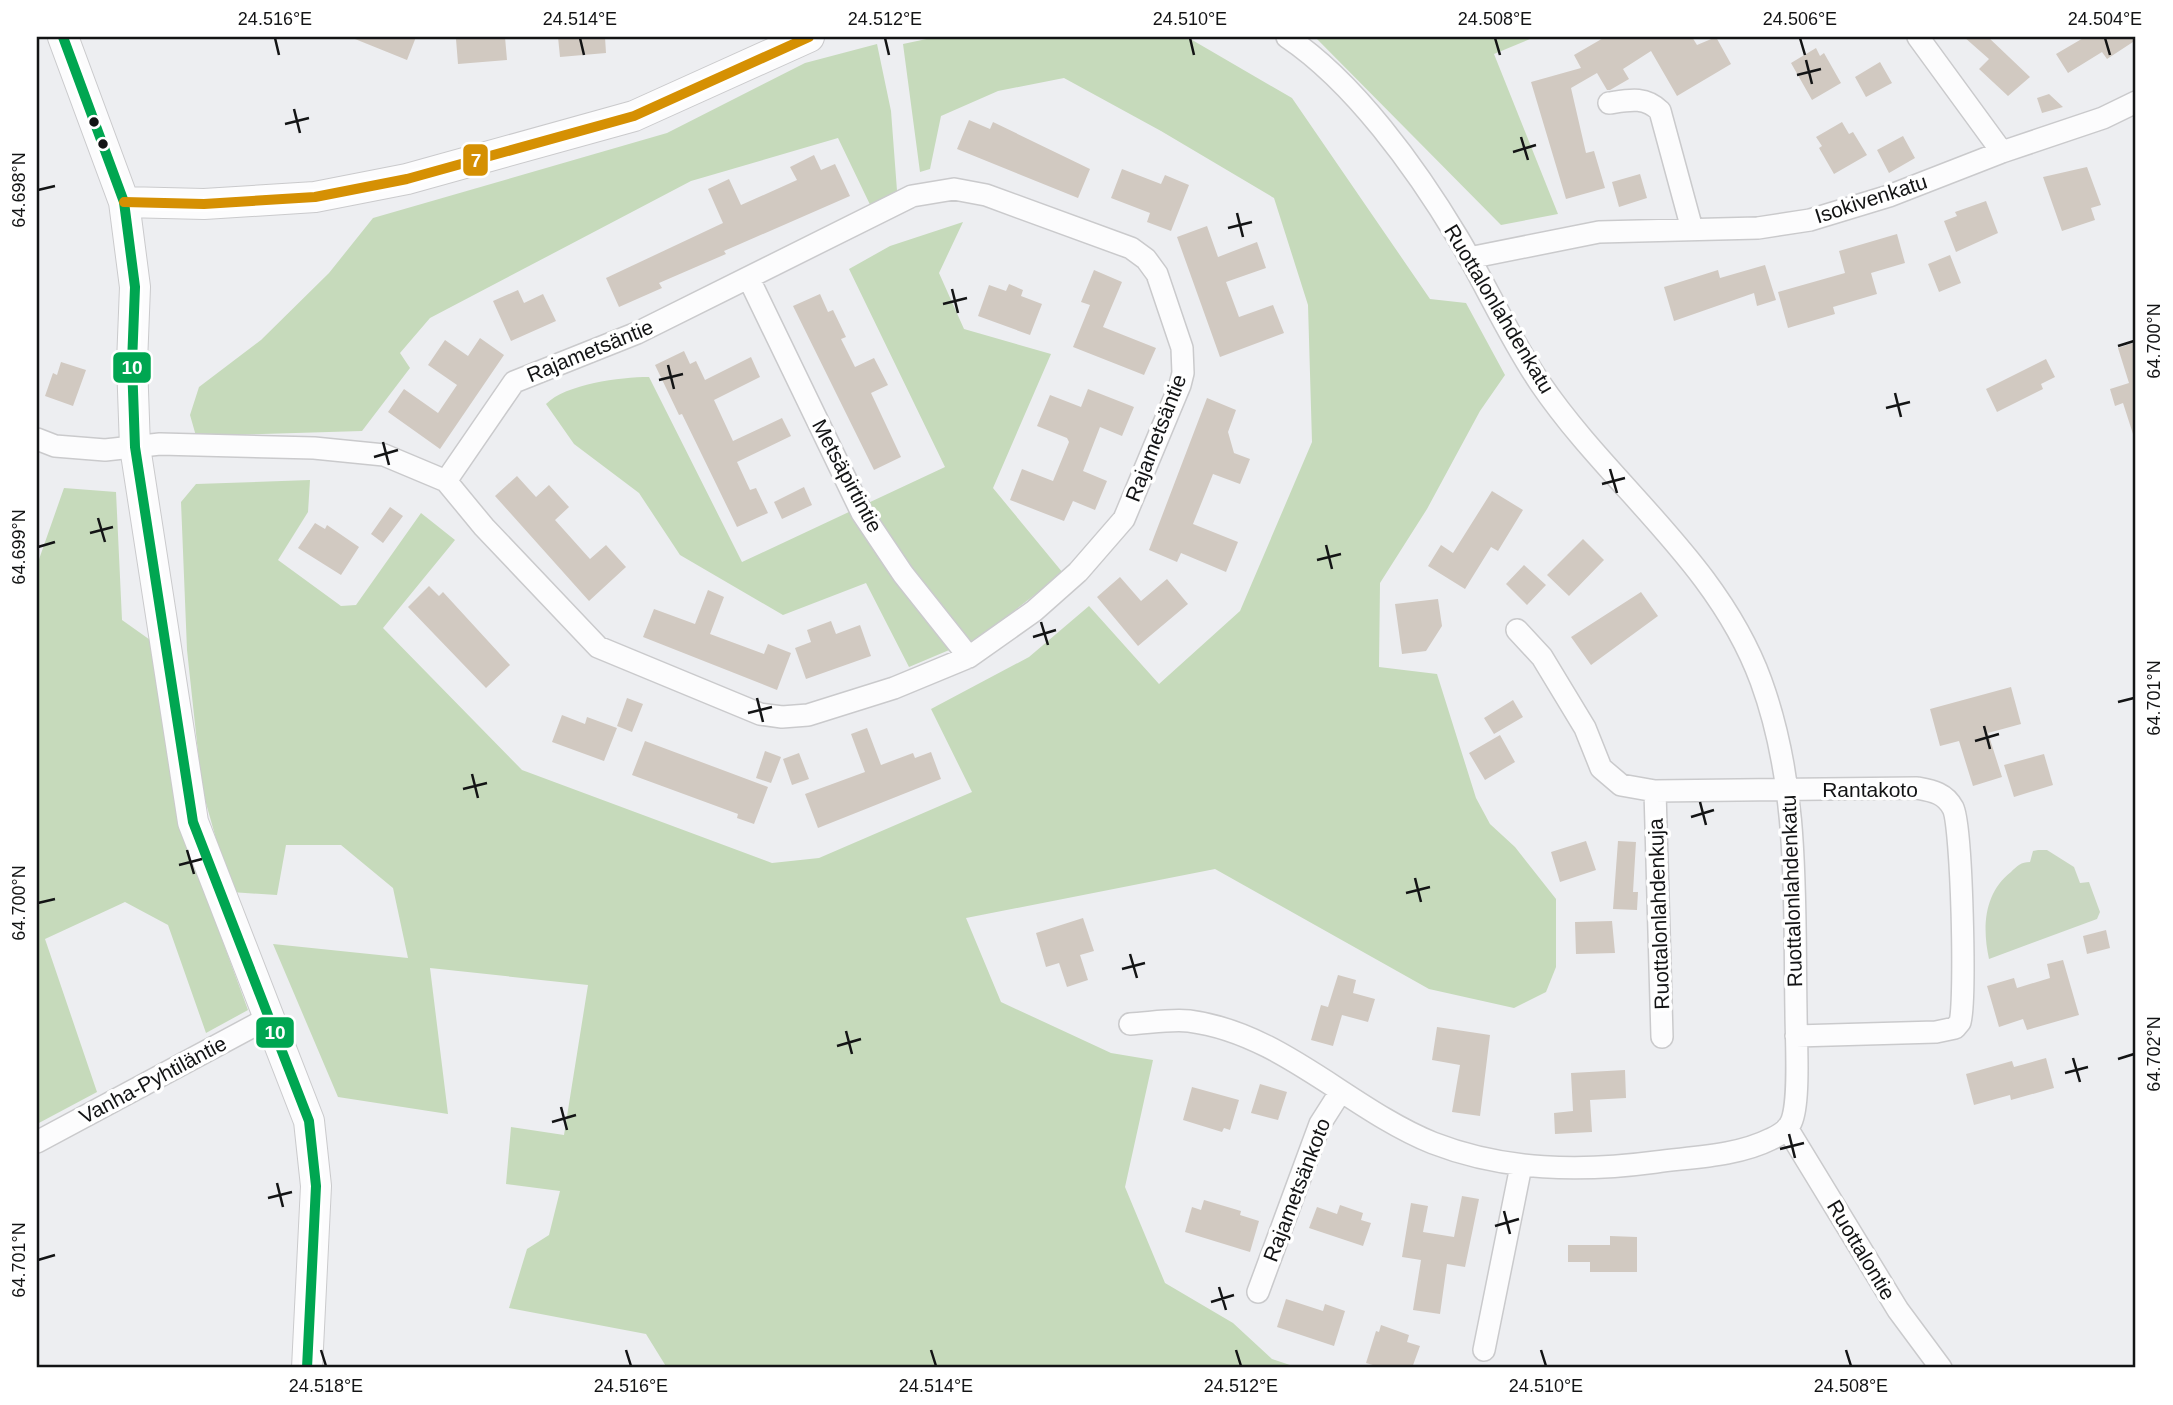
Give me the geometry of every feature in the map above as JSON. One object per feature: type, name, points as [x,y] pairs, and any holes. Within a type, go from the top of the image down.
[{"type":"street","points":[[63,37],[124,202],[135,287],[132,363],[135,447],[193,822],[309,1121],[316,1186],[307,1368]]},
{"type":"street","points":[[124,202],[204,204],[315,197],[407,178],[634,116],[809,37]]},
{"type":"street","name":"Ruottalonlahdenkatu","points":[[1287,37],[1337,79],[1404,160],[1469,258],[1540,383],[1606,467],[1694,564],[1733,620],[1763,685],[1783,755],[1794,852],[1796,1036],[1794,1110],[1787,1128]]},
{"type":"street","points":[[1918,37],[2002,152]]},
{"type":"street","points":[[1609,103],[1637,99],[1651,103],[1660,111],[1692,229]]},
{"type":"street","name":"Isokivenkatu","points":[[1469,258],[1599,232],[1758,228],[1844,211],[2002,152],[2103,118],[2136,102]]},
{"type":"street","name":"Rajametsäntie","points":[[37,439],[55,446],[105,450],[160,444],[314,447],[384,455],[446,481],[484,527],[598,647],[760,714],[782,718],[808,715],[894,688],[969,657],[1034,611],[1078,572],[1125,519],[1183,373],[1182,348],[1153,266],[1131,248],[986,195],[954,189],[912,196],[637,333],[514,383],[446,481]]},
{"type":"street","name":"Metsäpirtintie","points":[[749,279],[862,513],[903,574],[969,657]]},
{"type":"street","name":"Rantakoto","points":[[1517,630],[1542,657],[1586,729],[1601,768],[1621,785],[1656,791],[1917,788],[1935,791],[1952,805],[1959,840],[1962,1014],[1955,1028],[1936,1032],[1796,1036]]},
{"type":"street","name":"Ruottalonlahdenkuja","points":[[1656,791],[1662,1037]]},
{"type":"street","name":"Vanha-Pyhtiläntie","points":[[37,1142],[270,1017]]},
{"type":"street","points":[[1130,1024],[1183,1020],[1222,1027],[1297,1062],[1341,1091],[1432,1142],[1521,1166],[1621,1167],[1725,1153],[1762,1143],[1787,1128]]},
{"type":"street","name":"Rajametsänkoto","points":[[1258,1292],[1320,1124],[1341,1091]]},
{"type":"street","name":"Ruottalontie","points":[[1787,1128],[1898,1310],[1941,1368]]},
{"type":"street","points":[[1484,1350],[1521,1166]]},
{"type":"green space","points":[[936,37],[1187,37],[1292,98],[1430,299],[1466,303],[1505,375],[1480,411],[1427,509],[1380,583],[1379,667],[1437,674],[1476,798],[1490,824],[1515,847],[1556,899],[1556,967],[1546,992],[1514,1008],[1429,989],[1215,869],[966,918],[1001,1002],[1111,1053],[1153,1060],[1125,1187],[1165,1283],[1233,1323],[1272,1359],[1299,1368],[667,1368],[646,1334],[509,1308],[527,1249],[549,1235],[560,1191],[506,1184],[511,1127],[564,1135],[588,985],[430,968],[448,1114],[338,1097],[273,944],[408,958],[393,888],[341,845],[286,845],[277,895],[231,892],[202,789],[187,650],[181,502],[196,484],[310,480],[308,512],[278,560],[341,606],[356,605],[421,513],[455,540],[383,628],[522,770],[772,863],[819,858],[972,792],[931,709],[1029,657],[1089,606],[1159,684],[1240,611],[1312,442],[1308,305],[1274,198],[1161,131],[1064,78],[998,91],[941,116],[930,169],[920,172],[903,44]]},
{"type":"green space","points":[[1315,37],[1535,37],[1494,54],[1558,214],[1501,225]]},
{"type":"green space","points":[[877,44],[891,111],[898,204],[875,215],[838,138],[691,181],[430,318],[400,353],[410,368],[362,431],[196,436],[190,415],[199,387],[261,340],[329,273],[373,218],[667,133],[805,63]]},
{"type":"green space","points":[[963,222],[939,273],[964,329],[1051,354],[993,488],[1063,573],[980,637],[909,667],[866,583],[783,615],[680,555],[639,493],[574,444],[546,404],[566,391],[580,387],[609,380],[649,377],[742,562],[945,467],[849,269],[890,246]]},
{"type":"green space","points":[[64,488],[116,492],[122,620],[153,642],[192,858],[248,1010],[206,1033],[168,925],[125,902],[45,939],[97,1092],[37,1124],[37,565]]},
{"type":"green space","points":[[2047,850],[2074,867],[2080,883],[2089,882],[2100,912],[2097,919],[1989,959],[1986,923],[1990,900],[2002,880],[2019,865],[2030,862],[2033,851]]},
{"type":"building","points":[[350,37],[416,37],[407,60]]},
{"type":"building","points":[[505,37],[507,60],[458,64],[456,39]]},
{"type":"building","points":[[558,37],[605,37],[606,53],[560,57]]},
{"type":"building","points":[[1605,37],[1692,37],[1697,45],[1716,37],[1731,64],[1677,96],[1651,51],[1623,69],[1629,79],[1610,90],[1607,90],[1597,73],[1571,88],[1586,153],[1594,151],[1605,188],[1566,199],[1531,82],[1581,68],[1574,55]]},
{"type":"building","points":[[1964,37],[1988,37],[2030,77],[2008,96],[1979,69],[1989,59]]},
{"type":"building","points":[[2085,37],[2136,37],[2136,40],[2107,59],[2102,52],[2068,73],[2056,54]]},
{"type":"building","points":[[1816,48],[1820,56],[1824,53],[1841,83],[1812,100],[1791,63]]},
{"type":"building","points":[[1880,62],[1892,83],[1866,97],[1855,77]]},
{"type":"building","points":[[2049,94],[2063,107],[2042,113],[2037,98]]},
{"type":"building","points":[[969,120],[990,129],[993,122],[1090,169],[1078,198],[957,149]]},
{"type":"building","points":[[1842,122],[1849,134],[1853,132],[1867,155],[1834,174],[1819,148],[1822,146],[1816,137]]},
{"type":"building","points":[[1903,136],[1915,158],[1889,173],[1877,150]]},
{"type":"building","points":[[814,155],[821,170],[835,164],[850,196],[724,251],[726,254],[659,283],[662,288],[619,307],[606,278],[723,223],[708,189],[729,179],[741,205],[797,180],[790,167]]},
{"type":"building","points":[[2087,167],[2101,205],[2091,208],[2095,220],[2062,231],[2043,177]]},
{"type":"building","points":[[1122,169],[1161,184],[1165,175],[1189,185],[1171,231],[1147,222],[1150,213],[1111,198]]},
{"type":"building","points":[[1640,174],[1647,198],[1619,207],[1612,182]]},
{"type":"building","points":[[1986,201],[1998,233],[1956,252],[1944,221],[1957,216],[1955,212]]},
{"type":"building","points":[[1207,226],[1218,257],[1257,242],[1266,268],[1226,282],[1239,317],[1273,305],[1284,333],[1220,357],[1177,237]]},
{"type":"building","points":[[1897,234],[1905,263],[1871,273],[1877,294],[1833,307],[1835,314],[1788,328],[1778,292],[1845,273],[1839,251]]},
{"type":"building","points":[[1950,255],[1961,283],[1939,292],[1928,264]]},
{"type":"building","points":[[1765,265],[1776,300],[1757,306],[1754,293],[1674,321],[1664,287],[1718,270],[1720,278]]},
{"type":"building","points":[[1094,270],[1122,282],[1103,327],[1156,348],[1144,375],[1073,347],[1090,305],[1081,302]]},
{"type":"building","points":[[1009,284],[1023,290],[1021,296],[1042,304],[1030,335],[978,316],[989,285],[1006,291]]},
{"type":"building","points":[[518,290],[524,303],[543,294],[556,321],[511,341],[493,301]]},
{"type":"building","points":[[820,294],[828,312],[833,310],[846,337],[841,339],[855,367],[874,358],[888,385],[871,393],[901,457],[874,470],[793,306]]},
{"type":"building","points":[[480,338],[504,355],[440,449],[388,412],[404,389],[438,413],[457,385],[428,365],[445,340],[468,356]]},
{"type":"building","points":[[2136,342],[2136,433],[2133,434],[2123,403],[2115,406],[2110,389],[2129,383],[2118,348]]},
{"type":"building","points":[[684,351],[690,364],[696,361],[705,380],[751,357],[760,377],[714,400],[733,441],[782,418],[791,436],[737,462],[750,490],[756,488],[768,513],[737,527],[655,365]]},
{"type":"building","points":[[2046,359],[2055,377],[2041,384],[2043,389],[1997,412],[1986,389]]},
{"type":"building","points":[[61,362],[86,370],[73,406],[45,396],[53,373],[57,375]]},
{"type":"building","points":[[1088,389],[1134,407],[1122,436],[1100,427],[1083,471],[1107,481],[1095,510],[1073,501],[1064,521],[1010,500],[1022,469],[1053,481],[1069,442],[1067,438],[1037,426],[1050,395],[1081,407]]},
{"type":"building","points":[[1207,398],[1236,410],[1228,432],[1234,453],[1250,459],[1240,484],[1213,474],[1193,524],[1238,542],[1226,572],[1181,553],[1177,562],[1149,550]]},
{"type":"building","points":[[517,476],[536,497],[549,485],[569,507],[555,520],[590,559],[606,545],[626,567],[589,601],[495,496]]},
{"type":"building","points":[[804,487],[812,505],[782,519],[774,502]]},
{"type":"building","points":[[1492,491],[1523,510],[1498,551],[1491,547],[1465,589],[1428,566],[1441,545],[1453,553]]},
{"type":"building","points":[[390,507],[403,516],[383,543],[371,534]]},
{"type":"building","points":[[315,523],[325,529],[327,525],[359,547],[341,575],[298,548]]},
{"type":"building","points":[[1583,539],[1604,560],[1569,596],[1547,575]]},
{"type":"building","points":[[1524,565],[1546,585],[1527,605],[1506,584]]},
{"type":"building","points":[[1120,577],[1141,601],[1167,579],[1188,604],[1138,646],[1097,597]]},
{"type":"building","points":[[429,586],[439,596],[443,592],[510,665],[486,688],[408,607]]},
{"type":"building","points":[[708,590],[724,597],[710,634],[764,654],[768,644],[791,653],[777,690],[643,637],[654,609],[695,624]]},
{"type":"building","points":[[1641,592],[1658,616],[1591,665],[1571,637]]},
{"type":"building","points":[[1438,599],[1442,626],[1426,651],[1402,654],[1395,604]]},
{"type":"building","points":[[831,621],[836,634],[860,625],[871,656],[806,679],[795,648],[811,642],[807,630]]},
{"type":"building","points":[[2011,687],[2021,724],[1988,733],[2002,777],[1973,786],[1959,741],[1940,746],[1930,709]]},
{"type":"building","points":[[627,698],[643,704],[632,732],[617,726]]},
{"type":"building","points":[[1513,700],[1523,717],[1494,734],[1484,718]]},
{"type":"building","points":[[562,715],[585,724],[587,717],[617,728],[604,761],[552,742]]},
{"type":"building","points":[[867,728],[881,765],[913,753],[915,758],[931,752],[941,779],[818,828],[805,794],[865,772],[851,734]]},
{"type":"building","points":[[1500,735],[1515,762],[1485,780],[1469,753]]},
{"type":"building","points":[[645,741],[768,787],[754,824],[737,818],[738,814],[632,775]]},
{"type":"building","points":[[765,751],[781,757],[771,783],[756,778]]},
{"type":"building","points":[[799,753],[809,779],[792,785],[783,759]]},
{"type":"building","points":[[2044,754],[2053,785],[2014,797],[2004,765]]},
{"type":"building","points":[[1586,841],[1596,870],[1560,882],[1551,852]]},
{"type":"building","points":[[1618,841],[1636,842],[1633,892],[1638,892],[1637,910],[1613,909]]},
{"type":"building","points":[[1083,918],[1094,951],[1080,955],[1088,980],[1067,987],[1059,963],[1046,967],[1036,933]]},
{"type":"building","points":[[1612,921],[1615,953],[1576,954],[1575,922]]},
{"type":"building","points":[[2106,930],[2110,948],[2087,954],[2083,936]]},
{"type":"building","points":[[2063,960],[2079,1015],[2027,1030],[2023,1019],[1999,1027],[1987,986],[2014,978],[2017,988],[2050,978],[2047,964]]},
{"type":"building","points":[[1338,975],[1356,980],[1353,993],[1375,999],[1368,1022],[1342,1015],[1333,1046],[1311,1040],[1321,1005],[1328,1007]]},
{"type":"building","points":[[1437,1027],[1490,1035],[1480,1116],[1452,1112],[1460,1065],[1432,1060]]},
{"type":"building","points":[[2046,1058],[2054,1088],[2011,1100],[2010,1095],[1974,1105],[1966,1074],[2012,1061],[2014,1067]]},
{"type":"building","points":[[1625,1070],[1626,1098],[1590,1100],[1592,1132],[1555,1134],[1554,1113],[1573,1111],[1571,1073]]},
{"type":"building","points":[[1260,1084],[1287,1092],[1278,1120],[1251,1113]]},
{"type":"building","points":[[1192,1087],[1239,1100],[1230,1130],[1224,1128],[1222,1132],[1183,1120]]},
{"type":"building","points":[[1462,1196],[1479,1199],[1465,1267],[1447,1264],[1440,1314],[1413,1310],[1421,1260],[1402,1257],[1411,1203],[1428,1206],[1423,1232],[1454,1237]]},
{"type":"building","points":[[1204,1200],[1241,1211],[1240,1215],[1259,1221],[1250,1252],[1185,1232],[1192,1207],[1201,1210]]},
{"type":"building","points":[[1340,1205],[1363,1213],[1361,1220],[1371,1223],[1363,1246],[1309,1228],[1317,1207],[1337,1214]]},
{"type":"building","points":[[1610,1236],[1637,1237],[1637,1272],[1590,1272],[1590,1262],[1568,1262],[1568,1245],[1610,1245]]},
{"type":"building","points":[[1286,1299],[1323,1311],[1325,1304],[1345,1311],[1334,1346],[1277,1327]]},
{"type":"building","points":[[1381,1325],[1409,1335],[1407,1342],[1420,1346],[1412,1368],[1383,1368],[1366,1363],[1376,1331],[1379,1332]]},
{"type":"transit line","name":"10","points":[[63,37],[124,202],[135,287],[132,363],[135,447],[193,822],[309,1121],[316,1186],[307,1368]]},
{"type":"transit line","name":"7","points":[[124,202],[204,204],[315,197],[407,179],[634,116],[809,37]]}]
